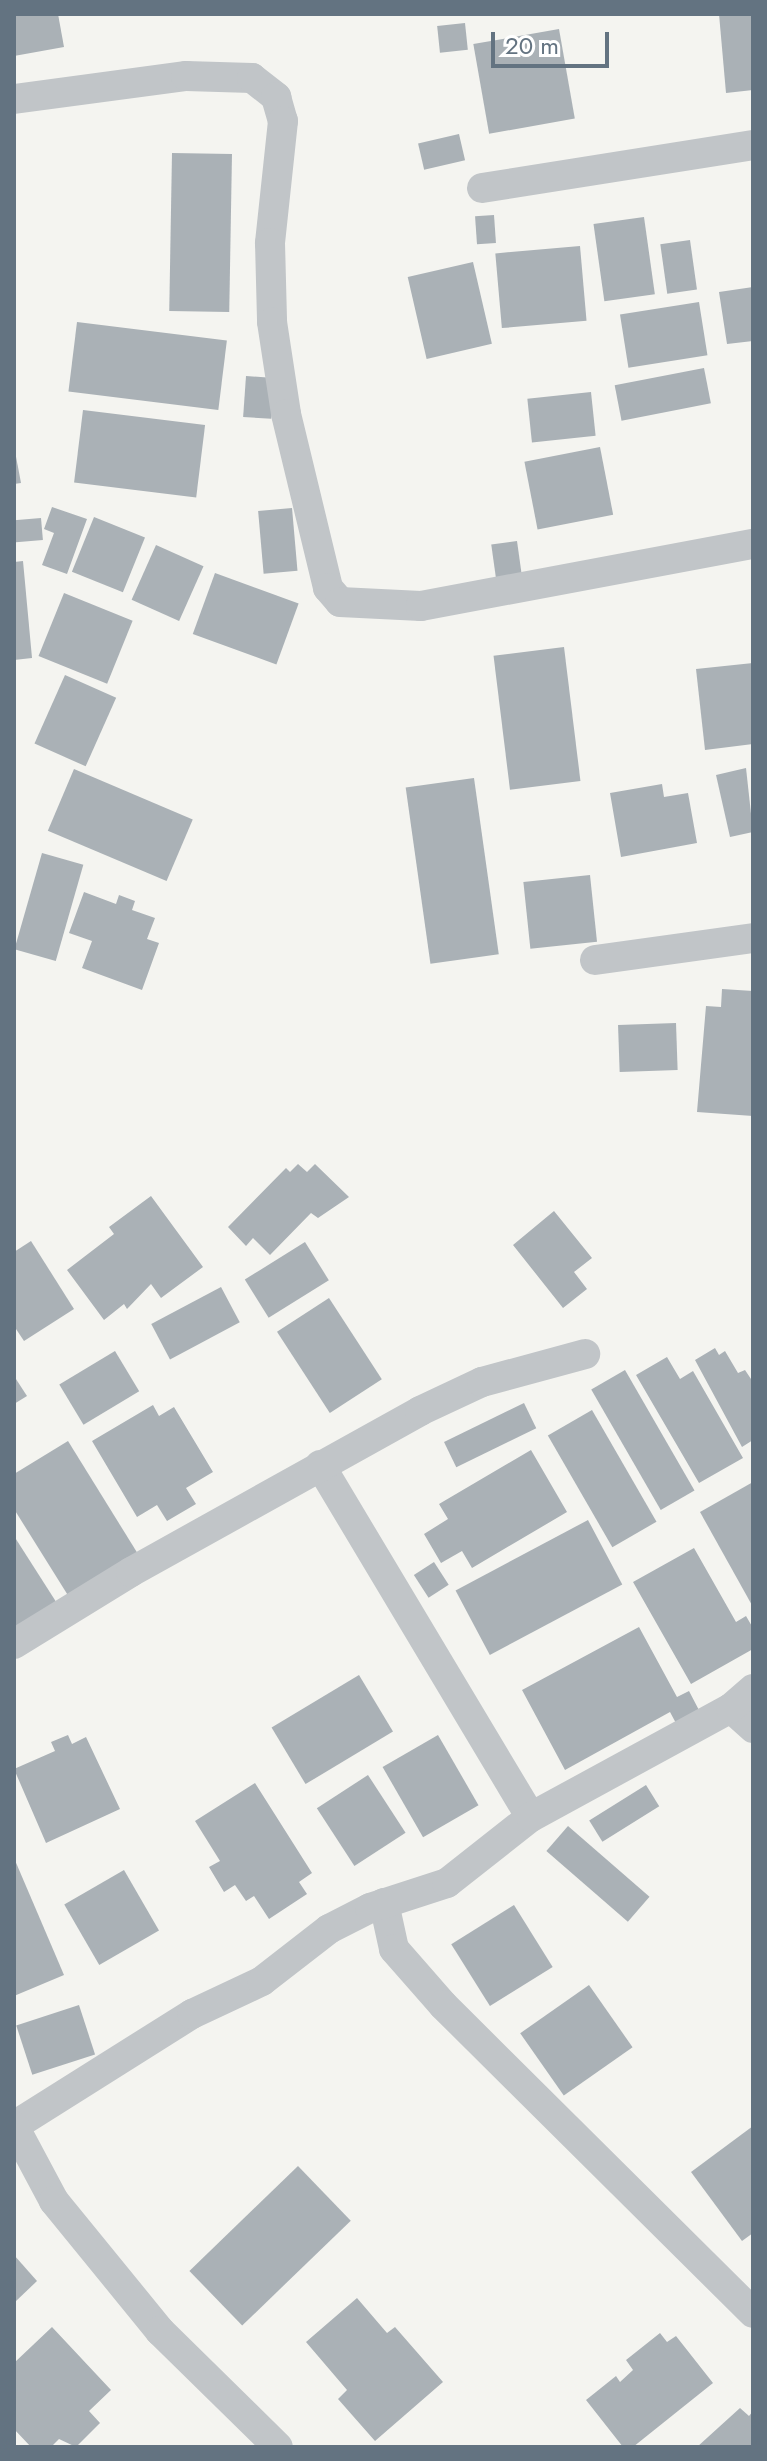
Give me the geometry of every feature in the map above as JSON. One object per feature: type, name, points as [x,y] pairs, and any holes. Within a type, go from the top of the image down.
[{"type":"street","points":[[14,99],[186,76],[252,78],[276,97],[283,121],[270,243],[272,322],[286,414],[328,588],[340,602],[367,607],[421,606],[753,544]]},
{"type":"street","points":[[482,188],[753,145]]},
{"type":"street","points":[[595,960],[753,938]]},
{"type":"street","points":[[14,1644],[320,1465],[482,1382],[585,1354]]},
{"type":"street","points":[[320,1465],[531,1817]]},
{"type":"street","points":[[278,2447],[160,2331],[54,2201],[14,2126],[192,2014],[262,1981],[329,1929],[384,1903],[447,1883],[531,1817],[746,1708]]},
{"type":"street","points":[[384,1903],[394,1949],[443,2005],[753,2313]]},
{"type":"building","points":[[14,14],[58,14],[64,47],[14,56]]},
{"type":"building","points":[[719,14],[753,14],[753,90],[726,93]]},
{"type":"building","points":[[465,23],[468,50],[440,53],[437,26]]},
{"type":"building","points":[[559,29],[575,119],[489,134],[473,44]]},
{"type":"building","points":[[459,134],[465,160],[424,170],[418,143]]},
{"type":"building","points":[[172,153],[232,154],[229,312],[169,311]]},
{"type":"building","points":[[494,215],[496,243],[477,244],[475,216]]},
{"type":"building","points":[[644,217],[655,294],[604,301],[593,224]]},
{"type":"building","points":[[690,240],[697,290],[667,294],[660,244]]},
{"type":"building","points":[[580,246],[587,321],[502,328],[495,253]]},
{"type":"building","points":[[473,262],[492,344],[427,359],[408,277]]},
{"type":"building","points":[[753,287],[753,341],[727,344],[719,292]]},
{"type":"building","points":[[699,302],[707,355],[628,368],[620,315]]},
{"type":"building","points":[[77,322],[227,340],[218,410],[68,391]]},
{"type":"building","points":[[704,368],[711,403],[622,421],[615,385]]},
{"type":"building","points":[[246,376],[274,378],[271,419],[243,417]]},
{"type":"building","points":[[591,392],[596,436],[532,442],[527,399]]},
{"type":"building","points":[[83,410],[205,425],[196,497],[74,482]]},
{"type":"building","points":[[14,446],[21,483],[14,484]]},
{"type":"building","points":[[600,447],[613,515],[538,529],[524,462]]},
{"type":"building","points":[[52,507],[87,519],[67,574],[42,565],[54,533],[44,529]]},
{"type":"building","points":[[292,508],[297,571],[264,574],[258,511]]},
{"type":"building","points":[[94,517],[145,538],[123,592],[72,572]]},
{"type":"building","points":[[41,518],[43,540],[16,542],[14,520]]},
{"type":"building","points":[[517,541],[522,577],[496,580],[491,545]]},
{"type":"building","points":[[156,545],[204,566],[179,621],[132,600]]},
{"type":"building","points":[[23,561],[32,658],[14,660],[14,562]]},
{"type":"building","points":[[215,573],[299,603],[276,665],[193,634]]},
{"type":"building","points":[[64,593],[133,621],[107,684],[39,656]]},
{"type":"building","points":[[564,647],[580,781],[510,790],[494,656]]},
{"type":"building","points":[[753,663],[753,744],[705,750],[696,669]]},
{"type":"building","points":[[65,675],[116,698],[86,766],[34,744]]},
{"type":"building","points":[[746,768],[753,832],[730,837],[716,775]]},
{"type":"building","points":[[74,769],[193,819],[167,881],[48,831]]},
{"type":"building","points":[[474,778],[499,954],[430,964],[406,788]]},
{"type":"building","points":[[662,784],[664,797],[688,793],[697,843],[621,857],[610,793]]},
{"type":"building","points":[[42,853],[83,865],[56,961],[14,949]]},
{"type":"building","points":[[590,875],[597,942],[530,949],[523,882]]},
{"type":"building","points":[[84,892],[116,904],[119,895],[135,901],[132,910],[155,918],[147,939],[159,943],[142,990],[82,968],[92,941],[69,933]]},
{"type":"building","points":[[722,989],[753,991],[753,1116],[697,1112],[706,1006],[721,1007]]},
{"type":"building","points":[[676,1023],[678,1070],[620,1072],[618,1025]]},
{"type":"building","points":[[298,1164],[307,1172],[315,1164],[349,1197],[318,1218],[311,1213],[270,1255],[253,1238],[246,1246],[228,1227],[286,1168],[290,1172]]},
{"type":"building","points":[[151,1196],[203,1267],[161,1298],[151,1284],[127,1309],[124,1304],[104,1320],[67,1270],[114,1234],[109,1227]]},
{"type":"building","points":[[554,1211],[592,1258],[574,1272],[587,1289],[563,1308],[513,1245]]},
{"type":"building","points":[[31,1241],[74,1309],[24,1341],[14,1326],[14,1252]]},
{"type":"building","points":[[305,1242],[329,1280],[269,1318],[245,1280]]},
{"type":"building","points":[[221,1287],[240,1322],[170,1359],[151,1324]]},
{"type":"building","points":[[329,1298],[382,1379],[330,1413],[277,1332]]},
{"type":"building","points":[[715,1348],[719,1355],[725,1351],[738,1373],[745,1370],[753,1382],[753,1440],[742,1447],[695,1360]]},
{"type":"building","points":[[115,1351],[139,1391],[83,1425],[59,1384]]},
{"type":"building","points":[[667,1357],[680,1379],[693,1371],[743,1458],[699,1483],[636,1375]]},
{"type":"building","points":[[625,1370],[694,1490],[661,1510],[591,1390]]},
{"type":"building","points":[[14,1376],[27,1396],[14,1404]]},
{"type":"building","points":[[524,1403],[536,1428],[456,1467],[444,1442]]},
{"type":"building","points":[[153,1405],[159,1416],[174,1407],[213,1472],[186,1488],[196,1504],[167,1521],[157,1505],[137,1517],[92,1441]]},
{"type":"building","points":[[592,1410],[656,1522],[612,1547],[548,1436]]},
{"type":"building","points":[[68,1441],[138,1554],[69,1597],[14,1509],[14,1474]]},
{"type":"building","points":[[531,1450],[567,1512],[472,1568],[462,1551],[441,1563],[424,1534],[448,1519],[439,1504]]},
{"type":"building","points":[[753,1482],[753,1607],[700,1512]]},
{"type":"building","points":[[588,1520],[622,1584],[490,1655],[456,1590]]},
{"type":"building","points":[[14,1536],[60,1608],[14,1637]]},
{"type":"building","points":[[694,1548],[736,1622],[746,1616],[753,1628],[753,1649],[691,1684],[633,1582]]},
{"type":"building","points":[[434,1562],[449,1585],[429,1598],[414,1575]]},
{"type":"building","points":[[639,1627],[677,1697],[689,1691],[701,1714],[678,1727],[670,1712],[565,1770],[522,1690]]},
{"type":"building","points":[[359,1675],[393,1732],[306,1784],[272,1728]]},
{"type":"building","points":[[68,1735],[72,1744],[86,1737],[120,1809],[46,1843],[14,1769],[55,1751],[51,1742]]},
{"type":"building","points":[[438,1735],[478,1805],[423,1837],[383,1767]]},
{"type":"building","points":[[368,1775],[406,1833],[354,1866],[317,1808]]},
{"type":"building","points":[[255,1783],[312,1873],[299,1882],[307,1894],[269,1919],[254,1896],[246,1901],[235,1885],[224,1892],[209,1867],[220,1861],[195,1821]]},
{"type":"building","points":[[646,1785],[659,1806],[602,1842],[589,1821]]},
{"type":"building","points":[[568,1826],[650,1897],[628,1922],[546,1851]]},
{"type":"building","points":[[14,1858],[64,1975],[14,1996]]},
{"type":"building","points":[[124,1870],[159,1931],[99,1965],[64,1904]]},
{"type":"building","points":[[514,1905],[553,1967],[490,2006],[451,1944]]},
{"type":"building","points":[[589,1985],[633,2047],[564,2095],[520,2033]]},
{"type":"building","points":[[79,2005],[95,2054],[32,2075],[16,2025]]},
{"type":"building","points":[[753,2126],[753,2233],[742,2241],[691,2172]]},
{"type":"building","points":[[298,2166],[351,2221],[242,2326],[189,2271]]},
{"type":"building","points":[[14,2255],[37,2281],[14,2303]]},
{"type":"building","points":[[357,2298],[387,2333],[395,2327],[443,2382],[375,2441],[338,2399],[347,2390],[306,2342]]},
{"type":"building","points":[[52,2327],[111,2390],[89,2411],[100,2423],[76,2447],[59,2439],[51,2447],[31,2447],[14,2429],[14,2363]]},
{"type":"building","points":[[660,2333],[667,2342],[676,2336],[713,2383],[633,2447],[623,2447],[586,2400],[616,2376],[620,2382],[633,2370],[626,2360]]},
{"type":"building","points":[[740,2408],[749,2416],[753,2411],[753,2447],[697,2447]]}]
